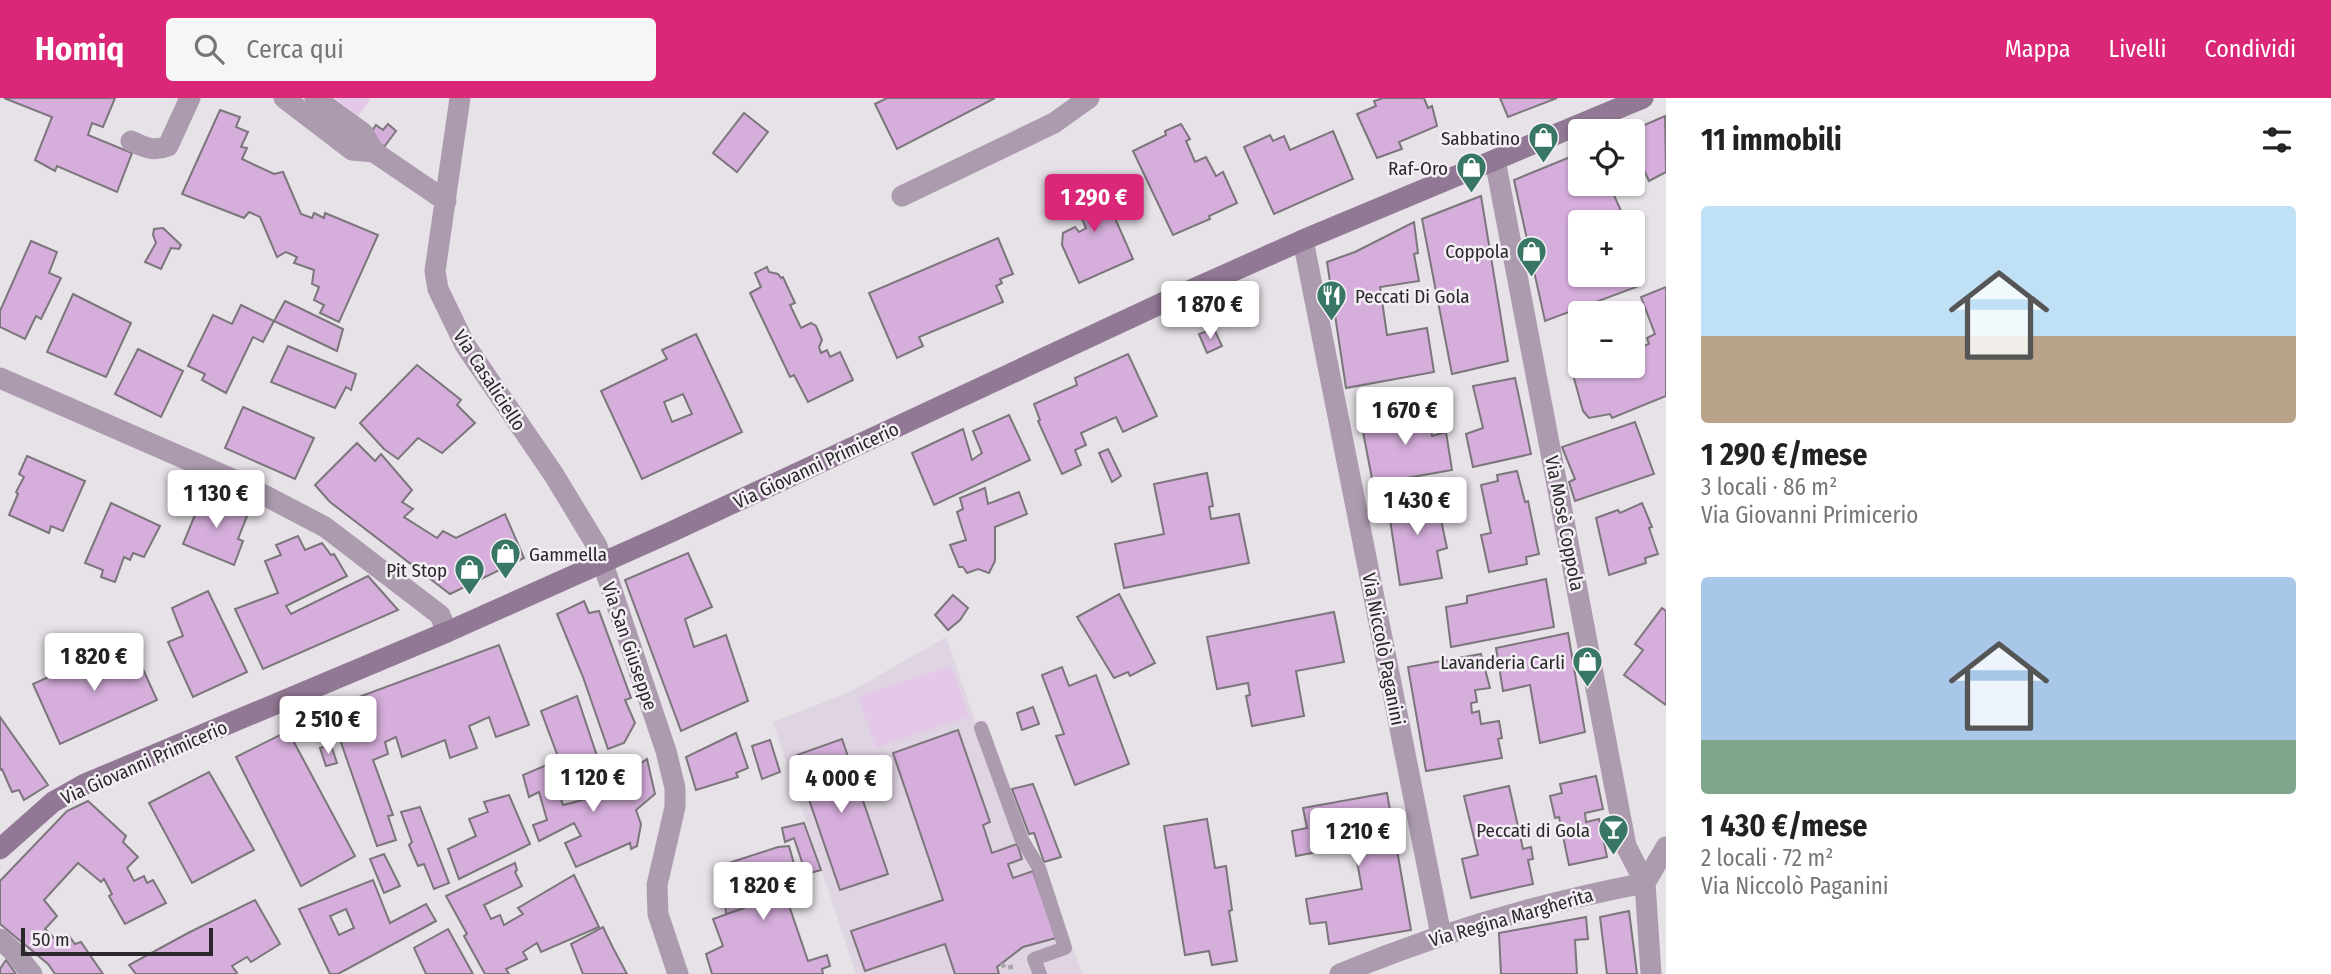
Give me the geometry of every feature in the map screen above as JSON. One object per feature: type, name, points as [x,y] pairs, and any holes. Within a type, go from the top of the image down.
[{"type":"street","points":[[131,141],[158,150],[168,146],[190,98]]},
{"type":"street","points":[[284,98],[352,150],[374,152]]},
{"type":"street","points":[[315,98],[363,133],[374,152],[446,201]]},
{"type":"street","name":"Via Casaliciello","points":[[460,98],[435,271],[438,289],[465,345],[554,475],[597,546],[602,562]]},
{"type":"street","points":[[902,196],[1054,123],[1089,98]]},
{"type":"street","name":"Via Giovanni Primicerio","points":[[0,849],[53,802],[85,785],[447,632],[1303,240],[1643,98]]},
{"type":"street","name":"Via Mosè Coppola","points":[[1495,160],[1626,846],[1644,883]]},
{"type":"street","name":"Via Niccolò Paganini","points":[[1303,240],[1441,936]]},
{"type":"street","points":[[0,378],[241,483],[325,527],[440,615],[447,632]]},
{"type":"street","name":"Via San Giuseppe","points":[[602,562],[666,751],[675,788],[675,807],[657,885],[658,914],[678,974]]},
{"type":"street","points":[[1651,974],[1644,883],[1666,847]]},
{"type":"street","name":"Via Regina Margherita","points":[[1340,974],[1441,936],[1507,915],[1644,883]]},
{"type":"street","points":[[0,939],[32,974]]},
{"type":"lane","points":[[981,728],[1021,838],[1039,868],[1065,948],[1034,958],[1040,974]]},
{"type":"shaded area","points":[[335,98],[371,98],[358,116]]},
{"type":"shaded area","points":[[946,637],[976,724],[985,720],[1030,839],[1045,866],[1082,974],[856,974],[773,722],[850,692]]},
{"type":"shaded area","points":[[951,666],[969,717],[876,748],[858,696]]},
{"type":"building","points":[[4,98],[115,98],[103,127],[92,123],[88,135],[132,153],[117,192],[57,166],[55,171],[35,160],[52,117]]},
{"type":"building","points":[[887,98],[995,98],[897,149],[875,104]]},
{"type":"building","points":[[1383,98],[1424,98],[1428,108],[1432,106],[1437,126],[1399,142],[1402,149],[1377,158],[1357,114],[1376,106],[1374,101]]},
{"type":"building","points":[[1500,98],[1557,98],[1508,117]]},
{"type":"building","points":[[220,110],[240,117],[236,127],[248,132],[241,147],[247,148],[242,159],[274,174],[283,172],[301,214],[312,218],[314,213],[324,218],[325,213],[378,235],[339,322],[320,313],[324,305],[314,300],[319,287],[312,284],[314,270],[294,263],[297,257],[286,252],[277,257],[260,217],[249,212],[244,218],[182,194]]},
{"type":"building","points":[[744,113],[768,132],[737,172],[713,153]]},
{"type":"building","points":[[1665,116],[1666,172],[1649,181],[1645,172],[1645,125]]},
{"type":"building","points":[[388,124],[396,131],[384,147],[369,135],[376,125],[383,130]]},
{"type":"building","points":[[1181,124],[1190,139],[1186,141],[1195,162],[1206,157],[1216,176],[1223,172],[1237,203],[1209,216],[1210,219],[1173,235],[1133,151],[1166,135],[1165,131]]},
{"type":"building","points":[[1333,131],[1353,179],[1274,214],[1244,147],[1270,135],[1273,141],[1284,136],[1290,150]]},
{"type":"building","points":[[1568,158],[1568,196],[1614,196],[1621,210],[1568,210],[1568,287],[1636,287],[1599,301],[1568,301],[1568,312],[1545,321],[1514,180]]},
{"type":"building","points":[[1096,175],[1133,259],[1079,283],[1062,245],[1063,233],[1075,227],[1079,232],[1086,228],[1068,187]]},
{"type":"building","points":[[1481,196],[1508,361],[1452,374],[1422,219]]},
{"type":"building","points":[[1414,222],[1418,253],[1414,254],[1419,281],[1380,287],[1387,335],[1427,328],[1434,372],[1346,388],[1327,262],[1355,252]]},
{"type":"building","points":[[163,228],[181,245],[179,249],[171,248],[161,269],[145,262],[156,243],[154,229]]},
{"type":"building","points":[[998,238],[1013,274],[1000,279],[1002,283],[996,286],[1003,302],[919,337],[923,346],[897,358],[869,293]]},
{"type":"building","points":[[31,241],[57,252],[49,273],[61,278],[41,319],[36,316],[25,339],[0,327],[0,311]]},
{"type":"building","points":[[767,267],[769,272],[783,277],[795,303],[790,305],[801,328],[811,323],[816,326],[822,340],[819,347],[821,353],[827,350],[830,357],[840,352],[853,380],[808,402],[794,375],[790,377],[750,293],[761,287],[755,273]]},
{"type":"building","points":[[1666,287],[1666,396],[1612,418],[1610,414],[1589,418],[1583,411],[1574,378],[1645,378],[1645,346],[1649,344],[1647,338],[1655,334],[1645,301],[1641,297]]},
{"type":"building","points":[[73,294],[131,323],[106,377],[47,352]]},
{"type":"building","points":[[285,301],[343,329],[337,351],[274,321]]},
{"type":"building","points":[[241,305],[274,321],[263,342],[253,337],[226,393],[202,380],[205,374],[188,366],[213,315],[232,324]]},
{"type":"building","points":[[1214,329],[1222,346],[1207,353],[1199,334]]},
{"type":"building","points":[[696,334],[742,432],[642,479],[601,391],[667,359],[662,350]],"holes":[[[683,394],[692,414],[672,422],[664,402]]]},
{"type":"building","points":[[288,346],[356,374],[351,390],[346,387],[335,408],[271,382]]},
{"type":"building","points":[[138,349],[183,371],[161,417],[115,394]]},
{"type":"building","points":[[1128,354],[1157,416],[1123,432],[1116,417],[1081,433],[1086,445],[1075,450],[1081,465],[1062,474],[1038,421],[1040,420],[1034,404],[1077,385],[1075,378]]},
{"type":"building","points":[[417,365],[461,400],[457,405],[475,423],[442,453],[418,438],[398,459],[384,449],[360,423]]},
{"type":"building","points":[[1515,378],[1531,454],[1473,467],[1466,434],[1483,428],[1473,386]]},
{"type":"building","points":[[243,407],[314,438],[295,479],[225,448]]},
{"type":"building","points":[[1429,408],[1432,436],[1446,432],[1452,470],[1373,484],[1361,421]]},
{"type":"building","points":[[1009,415],[1030,460],[934,505],[912,453],[963,429],[972,460],[982,453],[973,431]]},
{"type":"building","points":[[1635,422],[1654,474],[1575,501],[1569,482],[1575,479],[1562,447]]},
{"type":"building","points":[[357,443],[375,461],[381,454],[412,490],[402,502],[413,509],[404,517],[437,538],[443,531],[456,538],[505,514],[524,558],[450,594],[330,502],[315,485]]},
{"type":"building","points":[[1108,449],[1121,476],[1112,482],[1099,453]]},
{"type":"building","points":[[27,456],[85,481],[63,531],[51,526],[49,533],[9,515],[24,477],[19,474]]},
{"type":"building","points":[[1517,471],[1525,502],[1528,501],[1539,554],[1526,557],[1527,564],[1489,572],[1481,535],[1491,533],[1481,485],[1498,481],[1497,475]]},
{"type":"building","points":[[1207,473],[1213,506],[1209,507],[1211,519],[1239,514],[1249,563],[1124,588],[1115,544],[1164,534],[1154,484]]},
{"type":"building","points":[[985,488],[988,504],[1019,492],[1027,514],[995,527],[995,561],[989,573],[978,569],[967,573],[963,567],[959,567],[950,545],[966,540],[957,512],[963,509],[960,498]]},
{"type":"building","points":[[1435,492],[1447,548],[1437,551],[1442,578],[1400,585],[1387,500]]},
{"type":"building","points":[[204,493],[234,506],[232,510],[247,516],[238,539],[243,541],[234,565],[183,544]]},
{"type":"building","points":[[111,503],[160,526],[144,557],[133,553],[130,560],[124,557],[115,582],[101,577],[103,570],[85,563]]},
{"type":"building","points":[[1642,503],[1652,527],[1649,528],[1658,554],[1645,558],[1646,563],[1609,575],[1596,518],[1618,510],[1620,513]]},
{"type":"building","points":[[298,536],[305,550],[322,543],[331,555],[334,554],[347,576],[286,606],[291,614],[368,576],[398,610],[263,669],[235,609],[278,593],[265,561],[281,555],[276,545]]},
{"type":"building","points":[[688,553],[712,607],[685,619],[694,647],[726,635],[748,701],[681,731],[625,580]]},
{"type":"building","points":[[1546,579],[1554,627],[1451,647],[1446,607],[1467,603],[1467,596]]},
{"type":"building","points":[[208,591],[247,672],[193,697],[168,642],[183,636],[172,608]]},
{"type":"building","points":[[1119,594],[1155,663],[1130,676],[1128,672],[1114,678],[1077,617]]},
{"type":"building","points":[[953,595],[968,608],[960,620],[948,630],[935,615]]},
{"type":"building","points":[[584,601],[589,613],[599,611],[631,698],[625,700],[635,723],[624,743],[608,749],[557,614]]},
{"type":"building","points":[[1662,608],[1666,611],[1666,705],[1624,675],[1643,650],[1635,644]]},
{"type":"building","points":[[1334,612],[1344,662],[1296,671],[1304,716],[1252,726],[1246,696],[1250,695],[1248,683],[1217,689],[1207,637]]},
{"type":"building","points":[[1568,633],[1585,732],[1540,743],[1530,685],[1503,691],[1496,648]]},
{"type":"building","points":[[132,645],[157,700],[60,744],[33,684],[80,663],[76,654],[90,648],[96,662]]},
{"type":"building","points":[[499,645],[529,725],[496,737],[489,717],[469,726],[477,748],[450,758],[445,740],[402,757],[396,737],[385,742],[388,754],[373,760],[393,815],[388,816],[396,840],[377,846],[329,708]]},
{"type":"building","points":[[1481,654],[1490,688],[1475,690],[1477,702],[1471,703],[1472,713],[1479,711],[1481,724],[1499,721],[1502,738],[1498,739],[1502,758],[1426,771],[1408,667]]},
{"type":"building","points":[[1062,667],[1069,686],[1096,675],[1129,764],[1075,785],[1056,736],[1064,734],[1042,675]]},
{"type":"building","points":[[577,696],[599,762],[584,769],[589,782],[570,789],[541,711]]},
{"type":"building","points":[[1033,707],[1039,724],[1022,730],[1017,713]]},
{"type":"building","points":[[0,717],[48,785],[24,800],[19,790],[12,792],[2,769],[0,770]]},
{"type":"building","points":[[958,730],[990,822],[983,825],[992,853],[1017,844],[1022,859],[1008,864],[1013,878],[1033,871],[1056,938],[1023,947],[997,967],[999,974],[955,974],[945,944],[865,971],[851,931],[943,900],[893,753]]},
{"type":"building","points":[[288,731],[355,856],[301,886],[236,757]]},
{"type":"building","points":[[736,733],[748,768],[736,773],[738,777],[696,790],[686,757]]},
{"type":"building","points":[[842,739],[888,874],[840,890],[794,756]]},
{"type":"building","points":[[770,740],[780,772],[762,779],[752,746]]},
{"type":"building","points":[[331,745],[337,763],[326,766],[320,748]]},
{"type":"building","points":[[647,759],[655,794],[636,810],[641,824],[637,846],[631,849],[630,843],[576,867],[565,843],[581,836],[574,823],[539,841],[533,825],[547,820],[539,792],[529,797],[523,775],[549,764],[563,805],[602,795],[632,781],[627,773]]},
{"type":"building","points":[[209,772],[254,850],[192,883],[149,803]]},
{"type":"building","points":[[1596,776],[1603,809],[1585,813],[1586,822],[1599,819],[1607,857],[1569,865],[1559,817],[1555,818],[1550,796],[1562,793],[1560,784]]},
{"type":"building","points":[[1033,784],[1061,857],[1044,862],[1034,833],[1029,834],[1012,789]]},
{"type":"building","points":[[1509,786],[1523,849],[1531,847],[1533,859],[1528,860],[1533,884],[1471,898],[1462,859],[1478,855],[1464,796]]},
{"type":"building","points":[[1387,793],[1411,930],[1329,944],[1326,922],[1310,924],[1306,899],[1362,889],[1354,845],[1296,856],[1292,831],[1307,828],[1303,808]]},
{"type":"building","points":[[509,795],[530,844],[459,879],[448,849],[476,836],[469,819],[488,812],[484,802]]},
{"type":"building","points":[[88,801],[126,836],[123,842],[138,857],[127,868],[134,881],[144,876],[147,883],[153,880],[166,903],[125,924],[109,896],[112,894],[104,879],[101,882],[78,863],[44,900],[57,916],[45,929],[59,943],[69,936],[75,944],[81,942],[103,974],[55,974],[48,964],[0,924],[0,881],[67,811]]},
{"type":"building","points":[[420,807],[449,883],[434,889],[424,864],[418,866],[409,845],[412,842],[401,812]]},
{"type":"building","points":[[1207,819],[1215,868],[1226,866],[1232,910],[1229,911],[1237,961],[1212,965],[1209,951],[1185,955],[1164,826]]},
{"type":"building","points":[[804,823],[821,870],[806,874],[794,838],[785,842],[782,828]]},
{"type":"building","points":[[789,846],[798,878],[782,885],[808,961],[827,955],[830,966],[822,969],[823,974],[712,974],[706,954],[723,946],[713,919],[744,908],[729,863]]},
{"type":"building","points":[[384,854],[400,886],[384,893],[370,859]]},
{"type":"building","points":[[515,863],[515,872],[522,886],[484,905],[491,919],[500,915],[504,925],[523,914],[518,908],[574,875],[599,927],[541,952],[537,943],[523,952],[527,959],[506,969],[509,974],[485,974],[446,896]]},
{"type":"building","points":[[373,880],[390,923],[426,904],[436,921],[338,974],[330,974],[299,909]],"holes":[[[346,909],[354,928],[339,935],[330,916]]]},
{"type":"building","points":[[739,892],[744,908],[726,914],[725,901]]},
{"type":"building","points":[[255,900],[280,944],[251,962],[247,957],[232,966],[236,974],[136,974],[129,965],[188,933]]},
{"type":"building","points":[[1629,911],[1637,974],[1607,974],[1600,917]]},
{"type":"building","points":[[1586,917],[1588,939],[1575,940],[1577,974],[1501,974],[1499,933]]},
{"type":"building","points":[[603,927],[627,974],[583,974],[571,944]]},
{"type":"building","points":[[448,929],[473,974],[426,974],[414,948]]},
{"type":"building","points":[[6,960],[16,974],[0,974]]},
{"type":"place","name":"Sabbatino","points":[[1543,165]]},
{"type":"place","name":"Raf-Oro","points":[[1471,195]]},
{"type":"place","name":"Coppola","points":[[1532,278]]},
{"type":"place","name":"Peccati Di Gola","points":[[1332,323]]},
{"type":"place","name":"Gammella","points":[[506,581]]},
{"type":"place","name":"Pit Stop","points":[[470,597]]},
{"type":"place","name":"Lavanderia Carli","points":[[1588,689]]},
{"type":"place","name":"Peccati di Gola","points":[[1613,857]]}]
